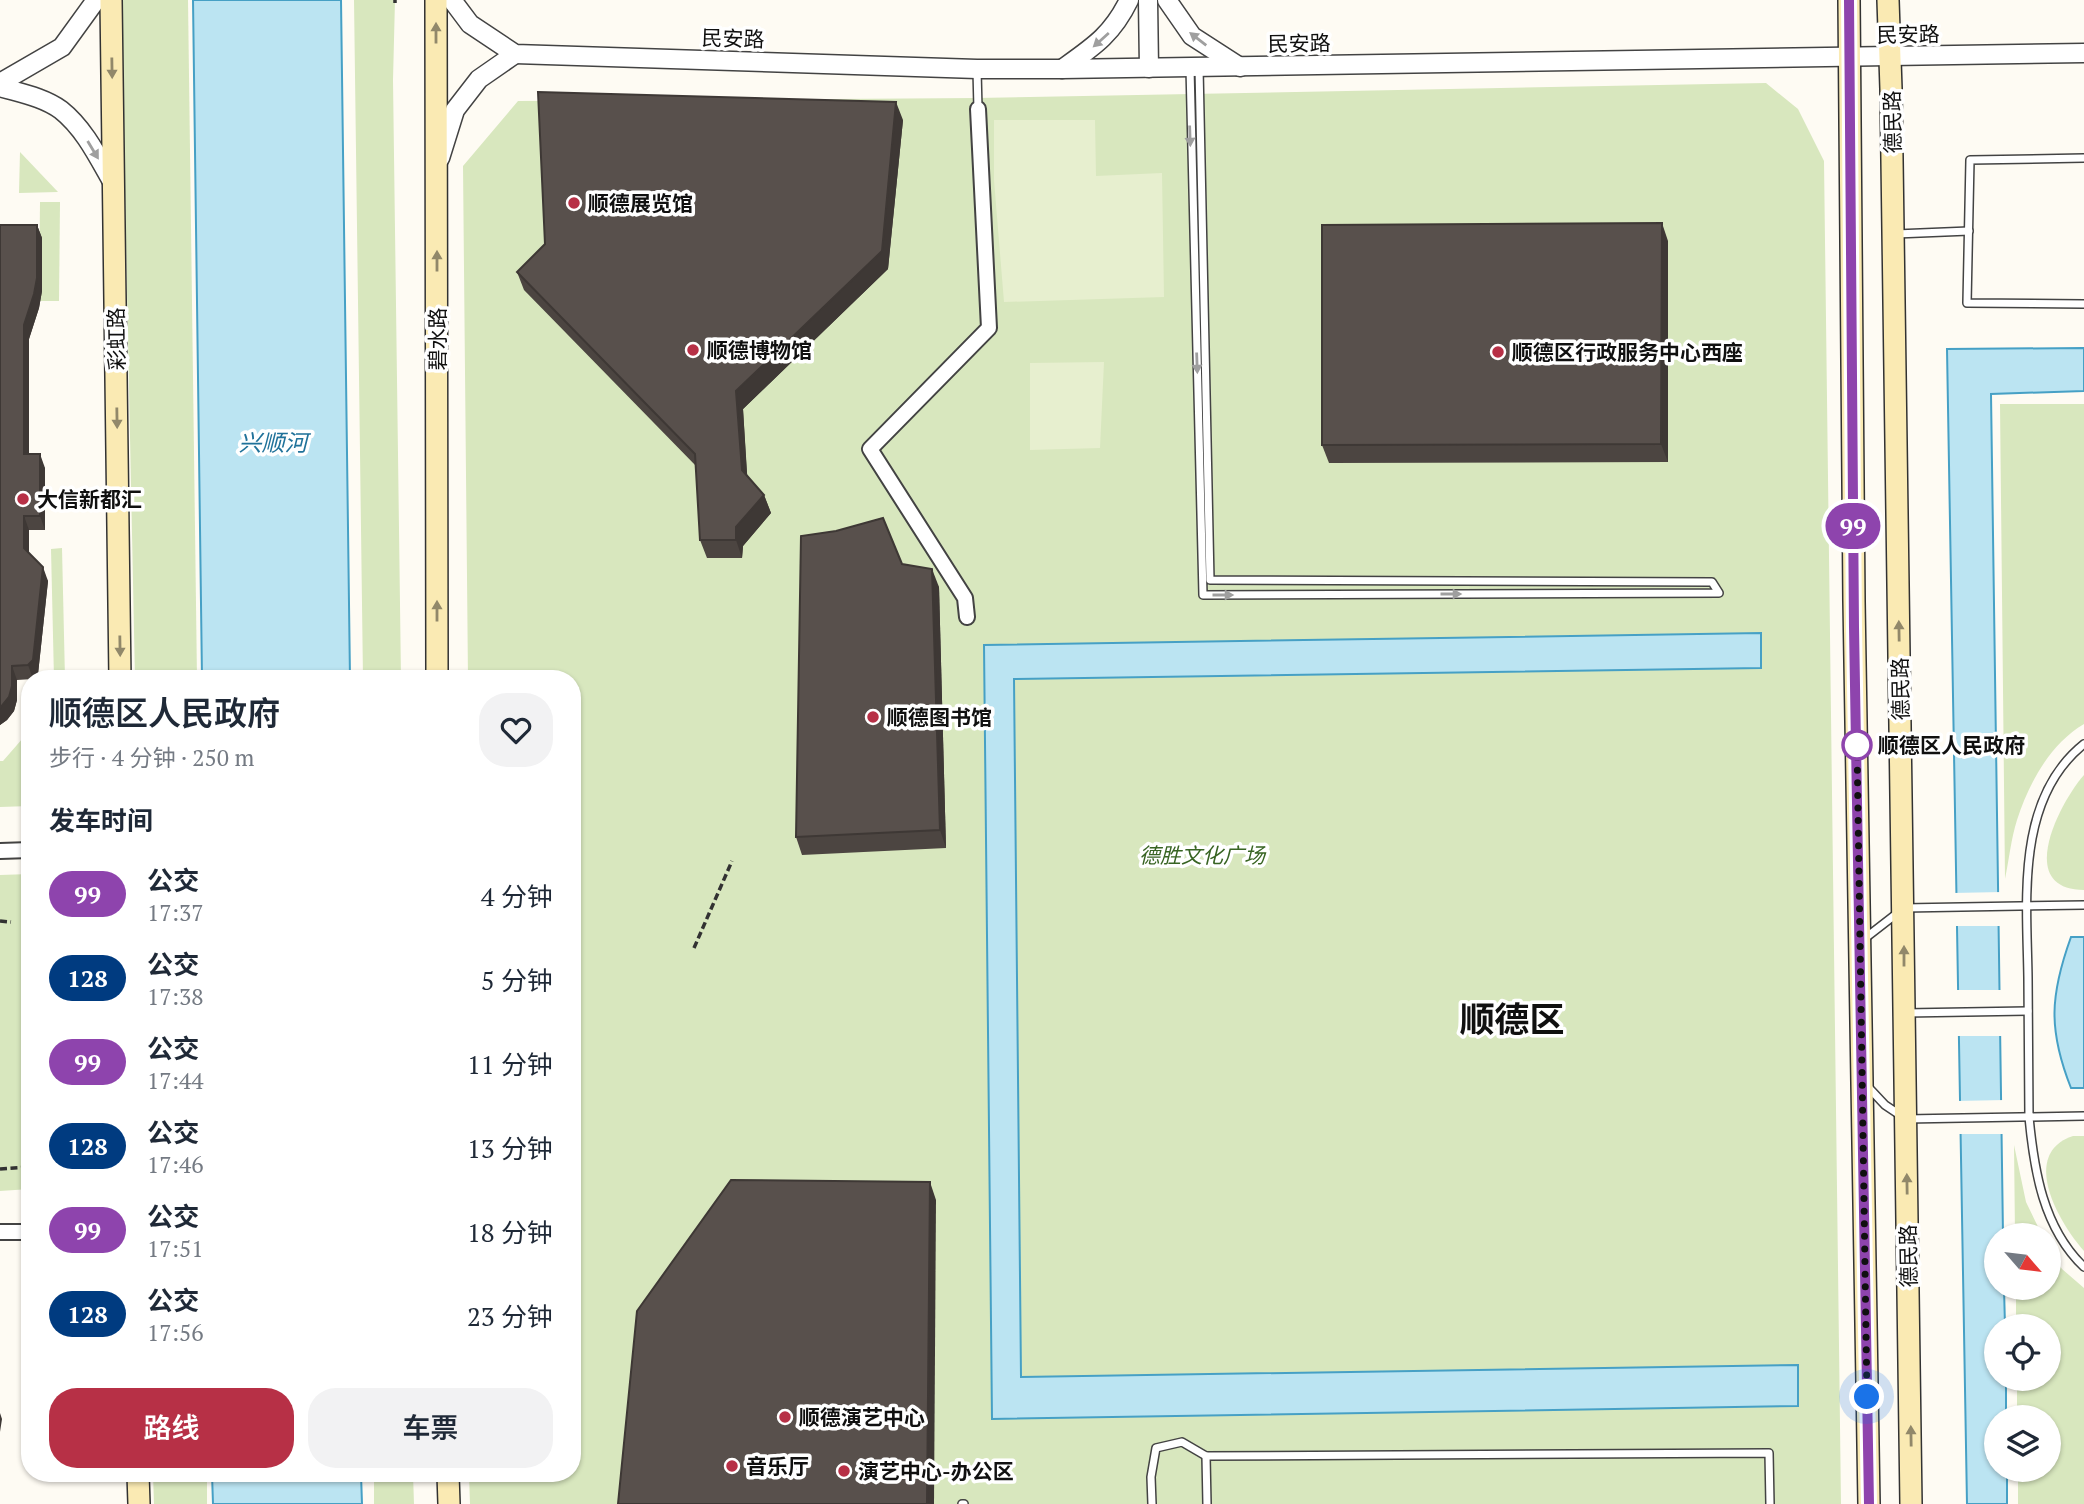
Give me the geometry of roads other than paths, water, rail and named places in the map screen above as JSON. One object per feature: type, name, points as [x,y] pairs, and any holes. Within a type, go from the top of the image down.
[{"type":"main road","name":"彩虹路","points":[[111,0],[120,670]]},
{"type":"main road","name":"碧水路","points":[[436,0],[437,670]]},
{"type":"main road","points":[[1849,0],[1854,573],[1869,1504]]},
{"type":"main road","name":"德民路","points":[[1888,0],[1891,56],[1912,1504]]},
{"type":"main road","points":[[138,1482],[139,1504]]},
{"type":"main road","points":[[448,1482],[449,1504]]},
{"type":"street","points":[[0,85],[62,47],[96,0]]},
{"type":"street","points":[[436,168],[455,110],[479,79],[515,54],[470,24],[452,0]]},
{"type":"street","points":[[1062,69],[1109,34],[1129,0]]},
{"type":"street","points":[[1148,0],[1149,68]]},
{"type":"street","points":[[1167,0],[1192,36],[1240,67]]},
{"type":"street","name":"民安路","points":[[515,54],[977,69],[1062,69],[2084,53]]},
{"type":"street","points":[[0,85],[37,98],[60,110],[83,133],[114,186]]},
{"type":"street","points":[[967,617],[965,598],[870,449],[989,328],[978,109]]},
{"type":"street","points":[[0,851],[21,850]]},
{"type":"street","points":[[0,1232],[21,1232]]},
{"type":"lane","points":[[1194,67],[1210,580],[1712,582],[1719,593],[1203,595],[1194,67]]},
{"type":"lane","points":[[977,69],[978,109]]},
{"type":"lane","points":[[2084,158],[1969,160],[1967,303],[2084,304]]},
{"type":"lane","points":[[1893,234],[1969,231]]},
{"type":"lane","points":[[2084,744],[2058,772],[2037,816],[2029,860],[2027,906],[2029,1117],[2040,1191],[2057,1229],[2084,1267]]},
{"type":"lane","points":[[1860,942],[1904,908],[2084,905]]},
{"type":"lane","points":[[1905,1013],[2028,1011]]},
{"type":"lane","points":[[1863,1079],[1873,1094],[1906,1119],[2084,1116]]},
{"type":"lane","points":[[1152,1504],[1151,1477],[1156,1448],[1182,1442],[1206,1456],[1769,1453],[1770,1504]]},
{"type":"lane","points":[[1206,1456],[1207,1504]]},
{"type":"water","name":"兴顺河","points":[[193,0],[341,0],[350,670],[202,670]]},
{"type":"water","points":[[2084,348],[2084,391],[1991,394],[2003,1223],[1984,1223],[1984,1300],[2004,1300],[2005,1314],[1984,1314],[1984,1391],[2006,1391],[2006,1405],[1984,1405],[1984,1482],[2007,1482],[2007,1504],[1967,1504],[1947,349]]},
{"type":"water","points":[[1761,633],[1761,668],[1014,679],[1021,1377],[1798,1365],[1798,1406],[992,1419],[984,645]]},
{"type":"water","points":[[2071,937],[2084,937],[2084,1088],[2071,1088],[2055,1030],[2054,1012],[2059,977]]},
{"type":"water","points":[[212,1482],[361,1482],[362,1504],[213,1504]]},
{"type":"place","name":"顺德展览馆","points":[[574,203]]},
{"type":"place","name":"顺德博物馆","points":[[693,350]]},
{"type":"place","name":"顺德区行政服务中心西座","points":[[1498,352]]},
{"type":"place","name":"大信新都汇","points":[[23,499]]},
{"type":"place","name":"顺德图书馆","points":[[873,717]]},
{"type":"place","name":"顺德区人民政府","points":[[1857,745]]},
{"type":"place","name":"顺德演艺中心","points":[[785,1417]]},
{"type":"place","name":"音乐厅","points":[[732,1466]]},
{"type":"place","name":"演艺中心-办公区","points":[[844,1471]]},
{"type":"district","name":"顺德区","points":[[1512,1019]]},
{"type":"park label","name":"德胜文化广场","points":[[1202,855]]}]
